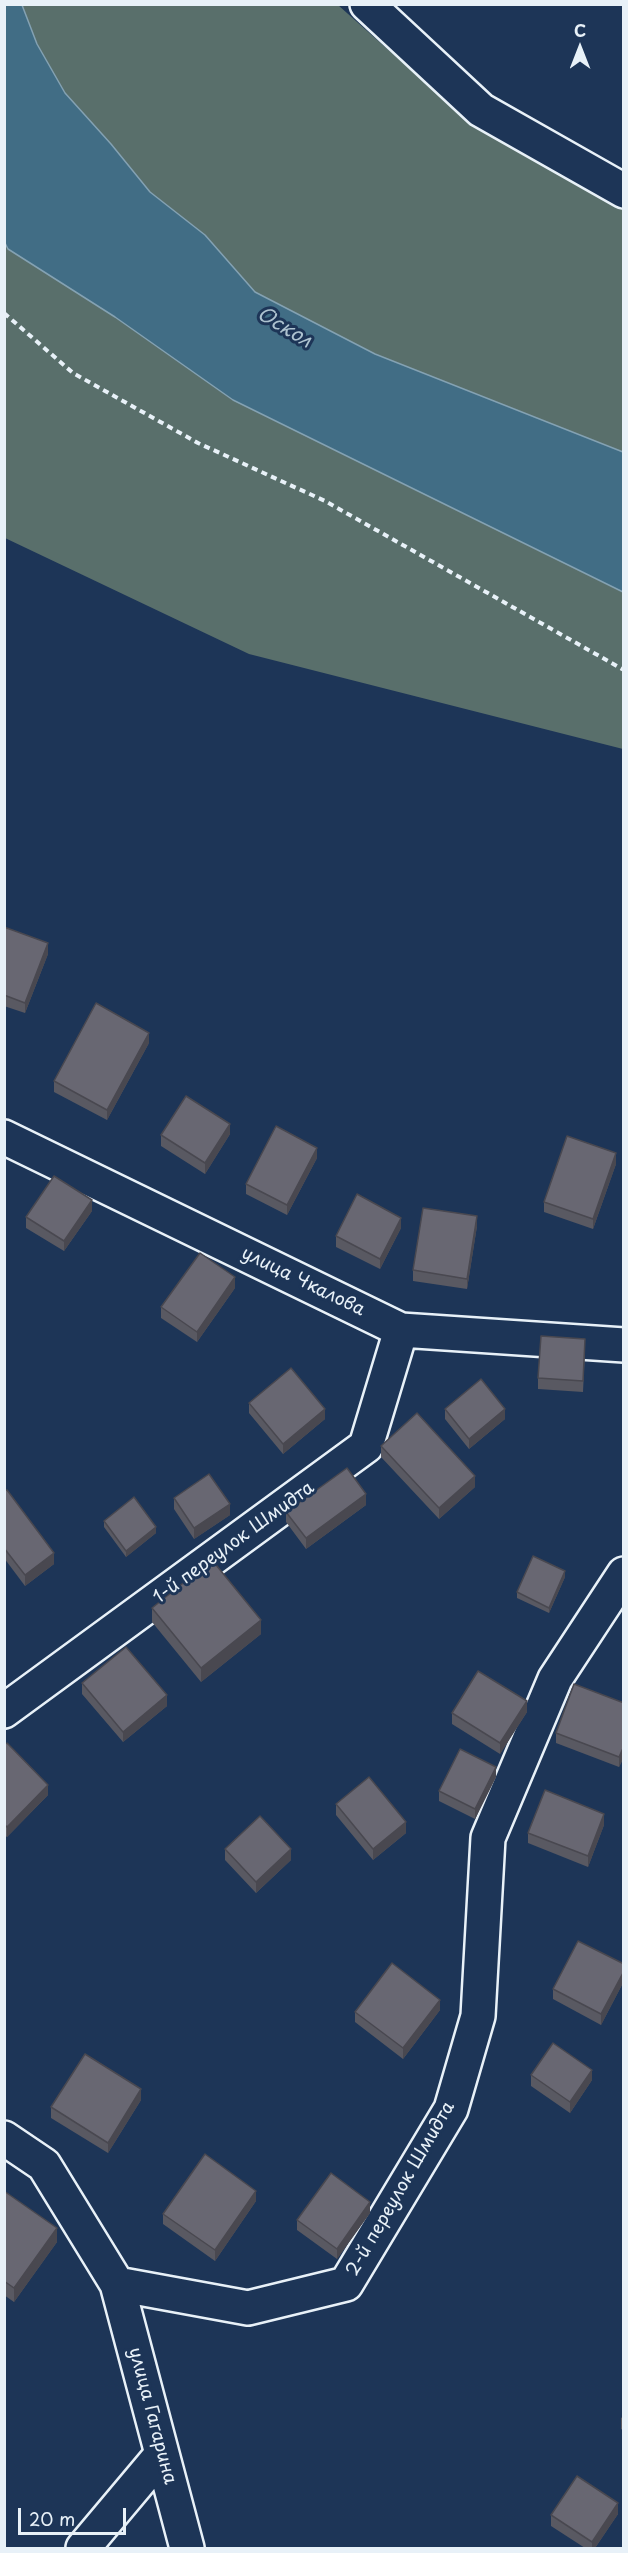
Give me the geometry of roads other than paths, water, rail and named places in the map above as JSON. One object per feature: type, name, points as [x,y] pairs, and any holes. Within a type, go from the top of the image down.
[{"type":"street","points":[[368,4],[481,110],[624,191]]},
{"type":"street","name":"улица Чкалова","points":[[4,1137],[401,1330],[624,1345]]},
{"type":"street","name":"1-й переулок Шмидта","points":[[4,1711],[366,1446],[401,1330]]},
{"type":"street","name":"2-й переулок Шмидта","points":[[117,2284],[248,2308],[345,2284],[451,2109],[478,2016],[488,1838],[555,1679],[624,1574]]},
{"type":"street","name":"улица Гагарина","points":[[4,2138],[44,2165],[117,2284],[187,2548]]},
{"type":"street","points":[[82,2548],[162,2454]]},
{"type":"water","name":"Оскол","points":[[5,4],[22,5],[37,44],[65,93],[150,192],[205,235],[255,292],[375,354],[623,452],[623,592],[233,400],[115,317],[8,249],[4,241]]}]
